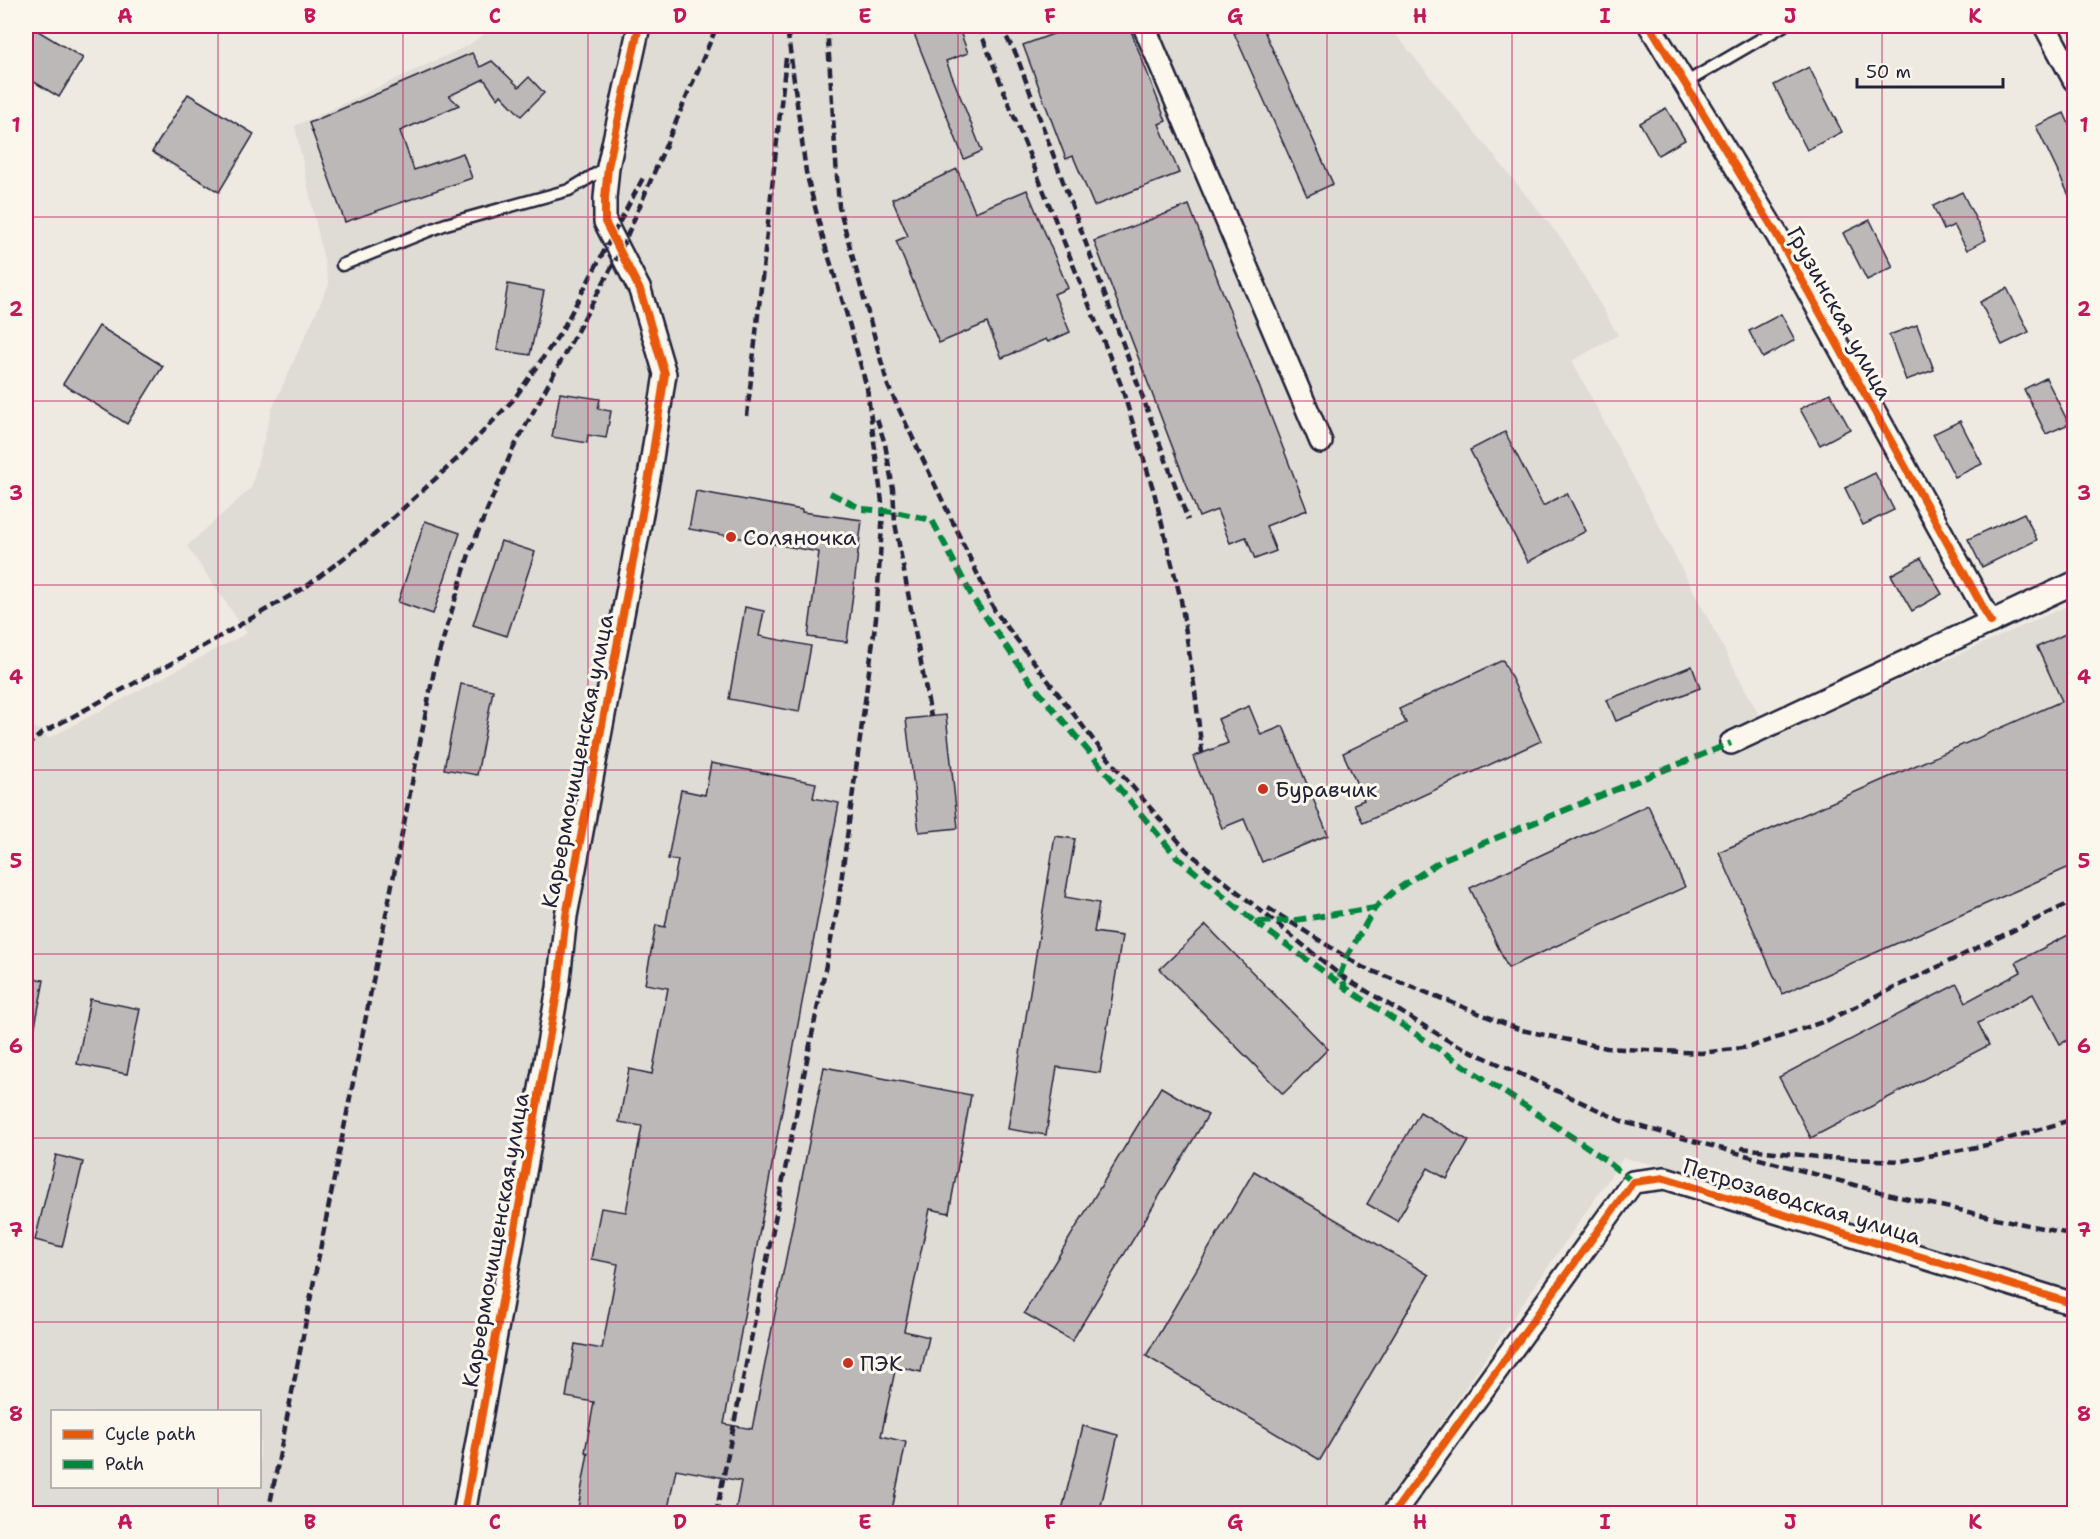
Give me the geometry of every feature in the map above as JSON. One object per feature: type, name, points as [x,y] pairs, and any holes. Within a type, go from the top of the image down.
[{"type":"street","name":"Карьермочищенская улица","points":[[464,1514],[558,987],[566,916],[650,471],[665,374],[640,290],[605,222],[608,167],[639,26]]},
{"type":"street","points":[[1144,26],[1322,442]]},
{"type":"street","name":"Грузинская улица","points":[[1650,26],[1777,235],[1991,622]]},
{"type":"street","points":[[2045,26],[2074,80]]},
{"type":"street","points":[[1731,743],[2074,583]]},
{"type":"street","name":"Петрозаводская улица","points":[[1393,1514],[1633,1182],[1665,1178],[2074,1304]]},
{"type":"lane","points":[[1685,83],[1783,26]]},
{"type":"lane","points":[[342,265],[446,224],[569,190],[608,167]]},
{"type":"shaded area","points":[[495,26],[1389,26],[1564,242],[1618,335],[1572,361],[1761,719],[1775,736],[2074,603],[2074,1297],[1713,1176],[1623,1158],[1379,1513],[26,1513],[26,721],[49,738],[247,633],[187,546],[251,488],[272,409],[329,284],[295,126],[469,45]]},
{"type":"building","points":[[26,26],[30,26],[83,58],[59,97],[26,77]]},
{"type":"building","points":[[911,26],[958,26],[968,53],[946,61],[982,151],[964,159]]},
{"type":"building","points":[[1075,26],[1129,26],[1166,121],[1159,124],[1179,173],[1094,206],[1073,156],[1066,159],[1023,45]]},
{"type":"building","points":[[1250,26],[1262,26],[1333,184],[1307,196],[1234,33]]},
{"type":"building","points":[[472,53],[480,67],[492,61],[519,87],[529,77],[544,93],[521,116],[501,95],[498,99],[484,79],[449,96],[459,105],[400,131],[414,170],[463,153],[472,178],[345,222],[309,123]]},
{"type":"building","points":[[1809,67],[1842,132],[1807,150],[1774,85]]},
{"type":"building","points":[[188,94],[254,134],[219,192],[152,152]]},
{"type":"building","points":[[1666,108],[1685,140],[1658,155],[1640,123]]},
{"type":"building","points":[[2064,113],[2074,135],[2074,206],[2036,126]]},
{"type":"building","points":[[957,169],[975,212],[1027,190],[1068,288],[1054,294],[1070,332],[1048,342],[1046,339],[1002,358],[987,323],[939,343],[896,241],[908,236],[892,199]]},
{"type":"building","points":[[1962,192],[1986,240],[1967,250],[1954,225],[1944,230],[1933,206]]},
{"type":"building","points":[[1189,205],[1307,510],[1266,526],[1276,551],[1255,559],[1246,537],[1230,543],[1217,510],[1199,517],[1094,241]]},
{"type":"building","points":[[1870,220],[1893,267],[1867,280],[1843,233]]},
{"type":"building","points":[[508,284],[544,291],[530,355],[497,350]]},
{"type":"building","points":[[2007,288],[2029,332],[2002,345],[1980,302]]},
{"type":"building","points":[[1781,314],[1795,340],[1763,358],[1749,331]]},
{"type":"building","points":[[1917,325],[1934,370],[1906,380],[1889,335]]},
{"type":"building","points":[[99,326],[163,366],[127,424],[63,384]]},
{"type":"building","points":[[2046,378],[2069,424],[2046,434],[2024,389]]},
{"type":"building","points":[[560,393],[600,399],[598,409],[611,411],[606,438],[588,435],[587,443],[552,437]]},
{"type":"building","points":[[1830,393],[1850,429],[1820,445],[1800,409]]},
{"type":"building","points":[[1960,421],[1982,464],[1955,477],[1933,434]]},
{"type":"building","points":[[1505,432],[1543,506],[1567,493],[1586,531],[1528,562],[1470,450]]},
{"type":"building","points":[[1875,473],[1894,510],[1863,525],[1845,488]]},
{"type":"building","points":[[696,491],[802,510],[802,512],[862,520],[847,642],[808,637],[819,552],[689,529]]},
{"type":"building","points":[[2024,513],[2037,540],[1982,567],[1968,539]]},
{"type":"building","points":[[425,521],[460,533],[433,614],[398,602]]},
{"type":"building","points":[[501,541],[535,552],[507,636],[473,625]]},
{"type":"building","points":[[1921,558],[1942,594],[1912,611],[1891,575]]},
{"type":"building","points":[[745,607],[764,611],[759,636],[811,646],[799,712],[729,699]]},
{"type":"building","points":[[2074,630],[2074,865],[1782,994],[1719,852],[2062,701],[2037,647]]},
{"type":"building","points":[[1503,660],[1541,741],[1363,823],[1354,804],[1364,800],[1343,753],[1406,723],[1399,709]]},
{"type":"building","points":[[1692,666],[1700,688],[1616,721],[1607,700]]},
{"type":"building","points":[[461,684],[493,690],[477,775],[444,769]]},
{"type":"building","points":[[1249,706],[1261,735],[1283,726],[1328,835],[1262,862],[1244,819],[1222,828],[1193,757],[1228,743],[1218,719]]},
{"type":"building","points":[[946,715],[958,828],[919,832],[906,719]]},
{"type":"building","points":[[711,763],[816,783],[813,798],[839,803],[724,1424],[752,1429],[824,1067],[971,1095],[949,1213],[930,1209],[904,1331],[929,1337],[921,1372],[896,1366],[881,1436],[906,1442],[892,1510],[874,1506],[872,1514],[735,1514],[741,1481],[676,1469],[667,1514],[577,1514],[594,1402],[566,1397],[575,1344],[602,1349],[618,1264],[591,1259],[601,1208],[626,1212],[642,1126],[619,1122],[629,1069],[652,1074],[668,988],[645,984],[656,925],[665,927],[678,860],[668,859],[681,790],[705,795]]},
{"type":"building","points":[[1648,805],[1685,887],[1508,968],[1470,888]]},
{"type":"building","points":[[1055,836],[1075,839],[1065,897],[1099,903],[1094,932],[1122,936],[1100,1073],[1057,1067],[1046,1135],[1008,1129]]},
{"type":"building","points":[[1206,925],[1328,1049],[1283,1094],[1160,969]]},
{"type":"building","points":[[2074,932],[2074,1037],[2060,1044],[2033,994],[1978,1023],[1989,1045],[1811,1138],[1779,1077],[1957,984],[1966,1002],[2021,972],[2016,962]]},
{"type":"building","points":[[26,977],[44,980],[33,1036],[26,1035]]},
{"type":"building","points":[[90,999],[140,1009],[127,1074],[77,1064]]},
{"type":"building","points":[[1161,1087],[1208,1115],[1072,1341],[1024,1313]]},
{"type":"building","points":[[1420,1112],[1469,1141],[1447,1179],[1428,1168],[1397,1221],[1367,1204]]},
{"type":"building","points":[[56,1155],[83,1162],[62,1247],[35,1240]]},
{"type":"building","points":[[1254,1171],[1429,1275],[1320,1460],[1146,1356]]},
{"type":"building","points":[[1083,1426],[1118,1435],[1099,1514],[1061,1514]]},
{"type":"railway","points":[[268,1514],[435,666],[470,551],[512,451],[620,252],[717,26]]},
{"type":"railway","points":[[716,1514],[838,905],[876,618],[883,510],[867,388],[806,172],[788,35],[789,26]]},
{"type":"railway","points":[[827,26],[839,207],[888,386],[995,611],[1098,746],[1186,850],[1340,975],[1449,1041],[1624,1122],[1895,1196],[2074,1235]]},
{"type":"railway","points":[[978,26],[1121,385],[1154,492],[1181,600],[1202,753]]},
{"type":"railway","points":[[1000,26],[1016,54],[1188,520]]},
{"type":"railway","points":[[747,416],[786,58]]},
{"type":"railway","points":[[26,747],[42,733],[205,645],[307,586],[374,535],[457,459],[514,399],[561,332],[643,178]]},
{"type":"railway","points":[[877,419],[885,444],[893,489],[895,523],[931,717]]},
{"type":"railway","points":[[1268,908],[1362,967],[1521,1030],[1607,1048],[1701,1053],[1750,1047],[1828,1020],[2074,901]]},
{"type":"railway","points":[[1741,1148],[1826,1158],[1902,1161],[1987,1145],[2074,1119]]},
{"type":"marked path","points":[[830,493],[862,509],[895,512],[932,520],[974,600],[1033,685],[1176,856],[1255,922],[1289,921],[1375,908]]},
{"type":"marked path","points":[[1633,1182],[1595,1152],[1346,988],[1340,975],[1346,958],[1375,908],[1393,892],[1444,859],[1731,743]]},
{"type":"marked path","points":[[1255,922],[1345,987]]},
{"type":"cycle path","points":[[464,1514],[558,988],[566,916],[650,471],[665,374],[640,290],[605,222],[608,167],[639,26]]},
{"type":"cycle path","points":[[1650,26],[1777,235],[1991,622]]},
{"type":"cycle path","points":[[1393,1514],[1633,1182],[1665,1178],[2074,1304]]},
{"type":"place","name":"Соляночка","points":[[731,537]]},
{"type":"place","name":"Буравчик","points":[[1263,789]]},
{"type":"place","name":"ПЭК","points":[[848,1363]]}]
